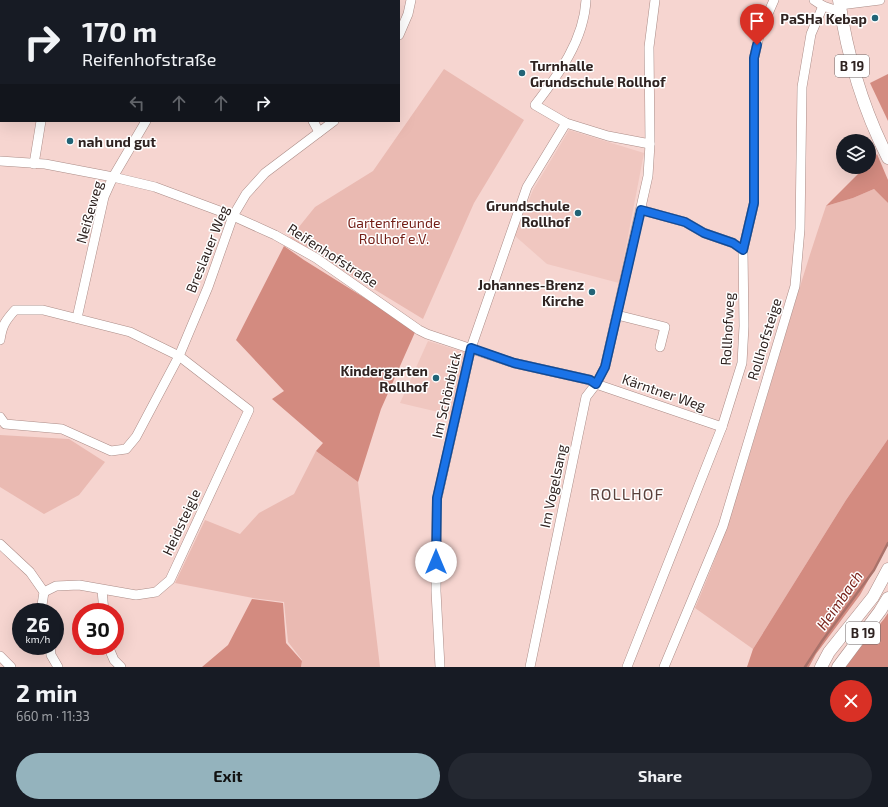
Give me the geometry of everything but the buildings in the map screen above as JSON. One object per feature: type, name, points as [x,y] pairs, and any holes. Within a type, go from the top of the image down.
[{"type":"main road","name":"B 19","points":[[840,6],[853,68],[870,117],[888,158]]},
{"type":"main road","name":"B 19","points":[[821,667],[829,652],[873,597],[888,569]]},
{"type":"main road","name":"B 19","points":[[838,667],[888,598]]},
{"type":"street","points":[[400,33],[412,0]]},
{"type":"street","points":[[586,0],[585,12],[578,36],[565,63],[535,106],[566,123],[608,136],[650,144]]},
{"type":"street","name":"Im Vogelsang","points":[[530,667],[586,397],[596,384],[605,367],[648,176],[650,144],[649,47],[654,0]]},
{"type":"street","name":"Rollhofweg","points":[[627,667],[722,427],[742,363],[744,326],[743,250],[754,203],[754,58],[760,32],[774,0]]},
{"type":"street","points":[[814,0],[823,6],[840,6],[880,0]]},
{"type":"street","name":"Rollhofsteige","points":[[664,667],[723,526],[795,286],[800,229],[802,86],[811,34],[823,6]]},
{"type":"street","points":[[34,164],[41,122]]},
{"type":"street","name":"Neißeweg","points":[[77,318],[104,197],[113,178],[145,122]]},
{"type":"street","points":[[313,122],[319,132]]},
{"type":"street","name":"Breslauer Weg","points":[[0,418],[5,424],[62,429],[111,451],[126,449],[136,437],[147,418],[179,356],[208,287],[234,216],[246,194],[265,173],[333,122]]},
{"type":"street","name":"Im Schönblick","points":[[440,667],[436,591],[437,498],[471,348],[527,187],[566,123]]},
{"type":"street","name":"Reifenhofstraße","points":[[0,161],[45,164],[155,187],[234,216],[275,235],[316,258],[419,330],[427,334],[514,363],[590,380],[596,384]]},
{"type":"street","points":[[641,210],[685,222],[704,233],[733,243],[743,250]]},
{"type":"street","points":[[0,340],[2,328],[15,310],[43,310],[130,332],[179,356]]},
{"type":"street","points":[[617,315],[665,327],[660,347]]},
{"type":"street","name":"Heidsteigle","points":[[44,592],[56,586],[79,585],[136,595],[156,592],[170,580],[249,410],[179,356]]},
{"type":"street","name":"Kärntner Weg","points":[[596,384],[722,427]]},
{"type":"street","points":[[0,544],[30,572],[44,592],[42,603]]},
{"type":"street","points":[[102,590],[103,603]]},
{"type":"street","points":[[51,655],[58,667]]},
{"type":"street","points":[[112,655],[114,660],[121,667]]},
{"type":"street","points":[[0,656],[10,667]]},
{"type":"shaded area","points":[[888,74],[888,121],[870,83]]},
{"type":"shaded area","name":"Grundschule Rollhof","points":[[569,130],[644,153],[619,283],[547,264],[514,235],[533,190]]},
{"type":"shaded area","points":[[877,154],[888,180],[888,203],[874,189],[853,198],[826,206],[858,174],[876,174]]},
{"type":"shaded area","points":[[284,246],[416,330],[381,409],[358,482],[316,451],[323,443],[272,399],[284,391],[236,340]]},
{"type":"shaded area","name":"Kindergarten Rollhof","points":[[428,341],[467,353],[451,415],[400,403]]},
{"type":"shaded area","points":[[888,439],[888,545],[860,595],[816,654],[809,667],[747,667],[753,649],[846,500]]},
{"type":"shaded area","points":[[252,599],[283,603],[286,643],[302,661],[301,667],[202,667],[228,645]]},
{"type":"shaded area","points":[[888,613],[888,667],[844,667],[884,619]]},
{"type":"green space","name":"Gartenfreunde Rollhof e.V.","points":[[444,69],[524,120],[474,203],[423,319],[290,238],[315,207],[373,171]]},
{"type":"green space","points":[[874,189],[888,203],[888,439],[846,500],[753,649],[695,608],[718,551],[735,501],[826,206],[853,198]]},
{"type":"green space","points":[[0,435],[69,439],[105,462],[79,495],[44,514],[0,487]]},
{"type":"green space","points":[[316,451],[358,482],[380,667],[301,667],[302,660],[288,642],[284,602],[253,598],[175,583],[205,520],[240,534],[259,513],[294,494]]},
{"type":"waterway","name":"Heimbach","points":[[805,667],[822,641],[874,570],[888,543]]},
{"type":"place","name":"PaSHa Kebap","points":[[875,18]]},
{"type":"place","name":"Turnhalle Grundschule Rollhof","points":[[522,73]]},
{"type":"place","name":"nah und gut","points":[[70,141]]},
{"type":"place","name":"Grundschule Rollhof","points":[[578,213]]},
{"type":"place","name":"Johannes-Brenz Kirche","points":[[592,292]]},
{"type":"place","name":"Kindergarten Rollhof","points":[[436,378]]},
{"type":"district","name":"ROLLHOF","points":[[627,493]]},
{"type":"route","points":[[436,562],[437,498],[471,348],[514,363],[590,380],[596,384],[605,367],[641,210],[685,222],[704,233],[733,243],[743,250],[754,203],[754,58],[757,45]]}]
